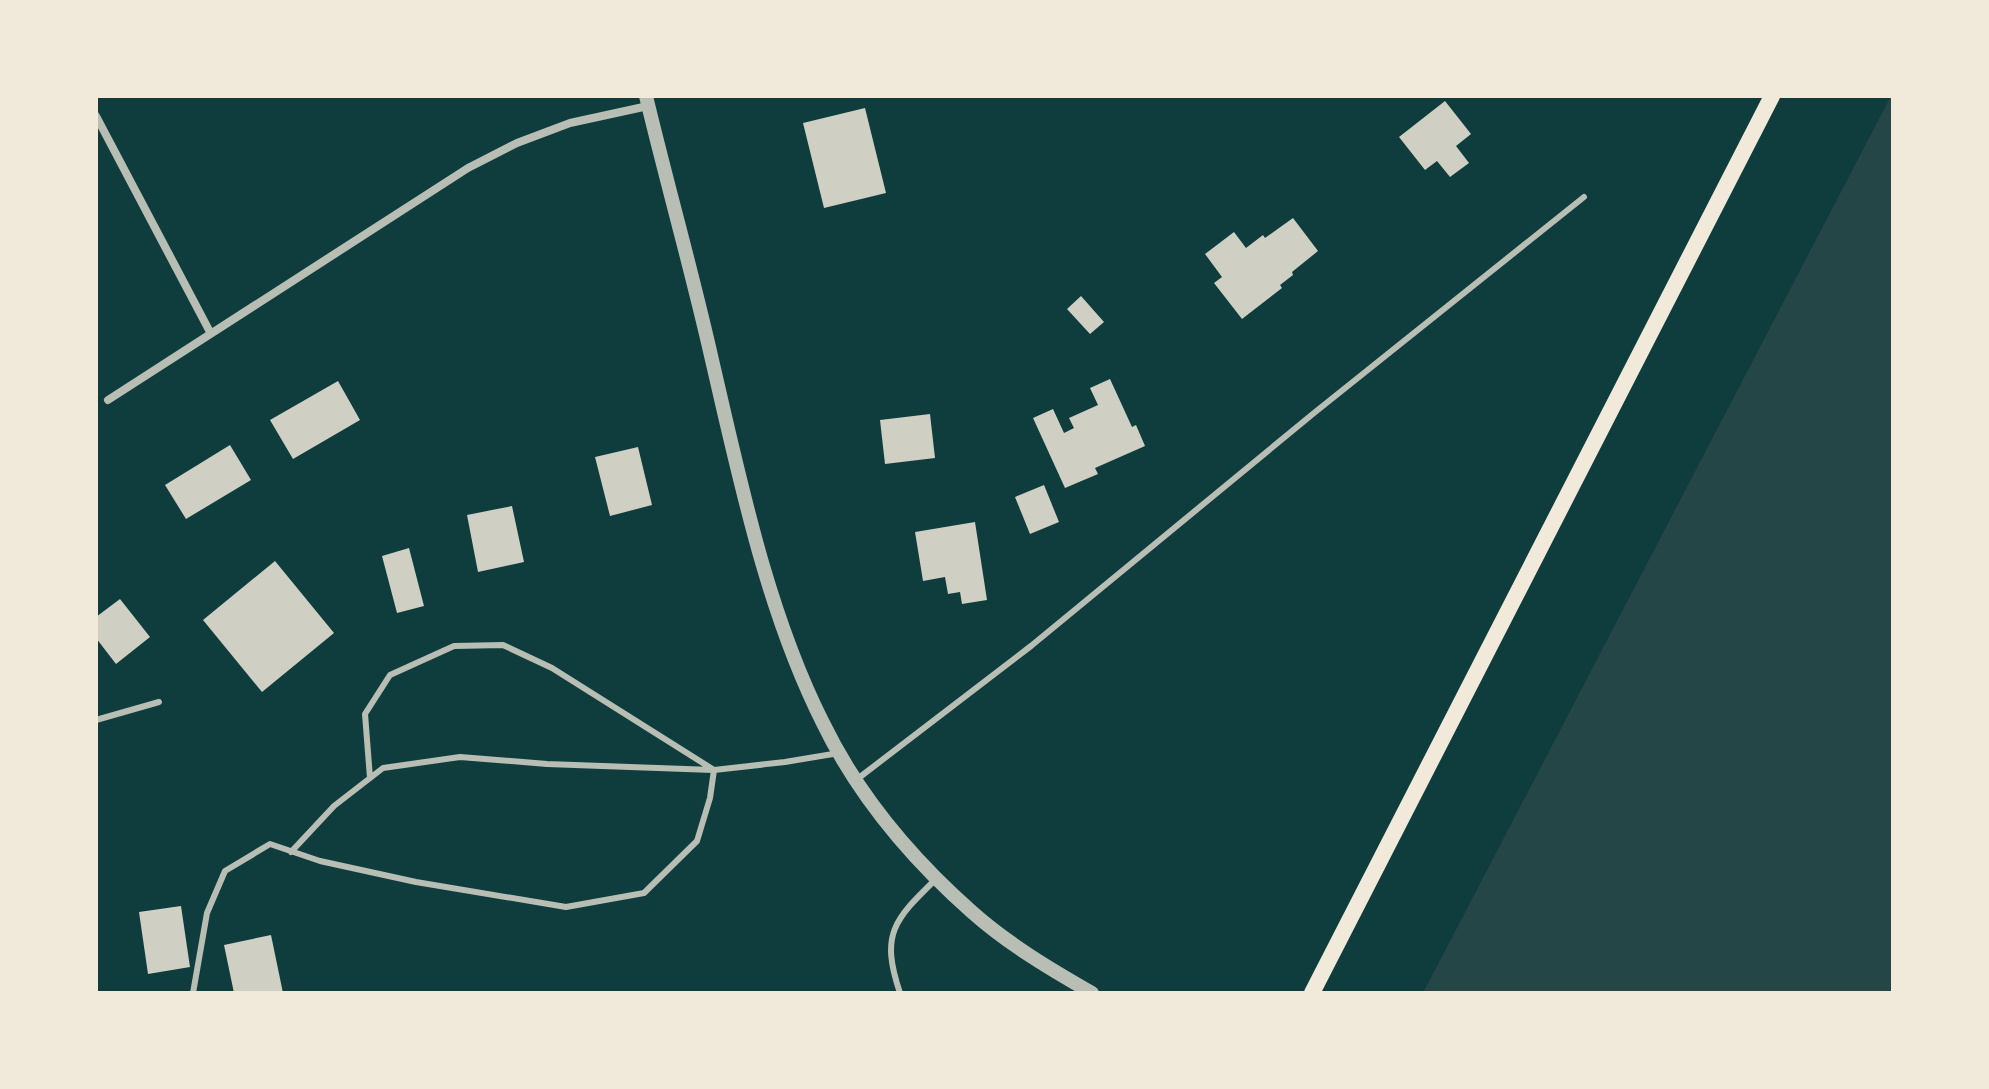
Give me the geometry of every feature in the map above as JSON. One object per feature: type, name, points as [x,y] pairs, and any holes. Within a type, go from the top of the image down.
[{"type":"main road","points":[[1312,993],[1772,96]]},
{"type":"street","points":[[108,400],[468,168],[517,143],[570,123],[647,101],[745,496],[771,586],[806,686],[839,753],[885,821],[936,879],[973,914],[1033,959],[1092,993]]},
{"type":"street","points":[[96,116],[210,332]]},
{"type":"lane","points":[[855,780],[1031,646],[1314,413],[1584,197]]},
{"type":"lane","points":[[370,778],[365,714],[390,675],[454,646],[503,645],[552,668],[714,770]]},
{"type":"lane","points":[[96,720],[159,702]]},
{"type":"lane","points":[[291,852],[334,806],[383,768],[460,757],[547,764],[714,770],[839,753]]},
{"type":"lane","points":[[193,993],[207,913],[225,871],[270,844],[320,861],[416,882],[566,907],[644,893],[697,841],[710,798],[714,770]]},
{"type":"lane","points":[[900,993],[891,967],[890,941],[899,920],[936,879]]},
{"type":"shaded area","points":[[1891,96],[1893,993],[1423,993]]},
{"type":"building","points":[[1445,101],[1471,134],[1456,146],[1469,163],[1450,177],[1437,161],[1425,170],[1399,137]]},
{"type":"building","points":[[865,108],[886,193],[824,208],[803,123]]},
{"type":"building","points":[[1293,218],[1318,251],[1292,272],[1293,275],[1280,285],[1282,288],[1242,319],[1214,283],[1222,277],[1205,254],[1234,232],[1246,248]]},
{"type":"building","points":[[1081,296],[1104,322],[1090,334],[1067,309]]},
{"type":"building","points":[[1110,379],[1132,427],[1136,425],[1145,446],[1095,468],[1098,474],[1065,488],[1033,418],[1053,409],[1064,433],[1074,428],[1069,418],[1098,405],[1090,388]]},
{"type":"building","points":[[338,381],[360,420],[293,459],[270,420]]},
{"type":"building","points":[[930,414],[935,458],[885,464],[880,420]]},
{"type":"building","points":[[230,445],[251,480],[186,519],[165,485]]},
{"type":"building","points":[[638,447],[652,505],[610,516],[595,457]]},
{"type":"building","points":[[1044,485],[1059,522],[1030,534],[1015,497]]},
{"type":"building","points":[[512,506],[524,562],[478,572],[467,515]]},
{"type":"building","points":[[975,522],[987,600],[962,604],[960,592],[948,594],[945,577],[923,581],[915,532]]},
{"type":"building","points":[[409,548],[424,606],[397,613],[382,556]]},
{"type":"building","points":[[275,561],[334,633],[262,692],[203,620]]},
{"type":"building","points":[[120,599],[150,637],[116,664],[96,638],[96,617]]},
{"type":"building","points":[[181,906],[190,967],[148,974],[139,912]]},
{"type":"building","points":[[271,935],[283,993],[234,993],[224,945]]}]
